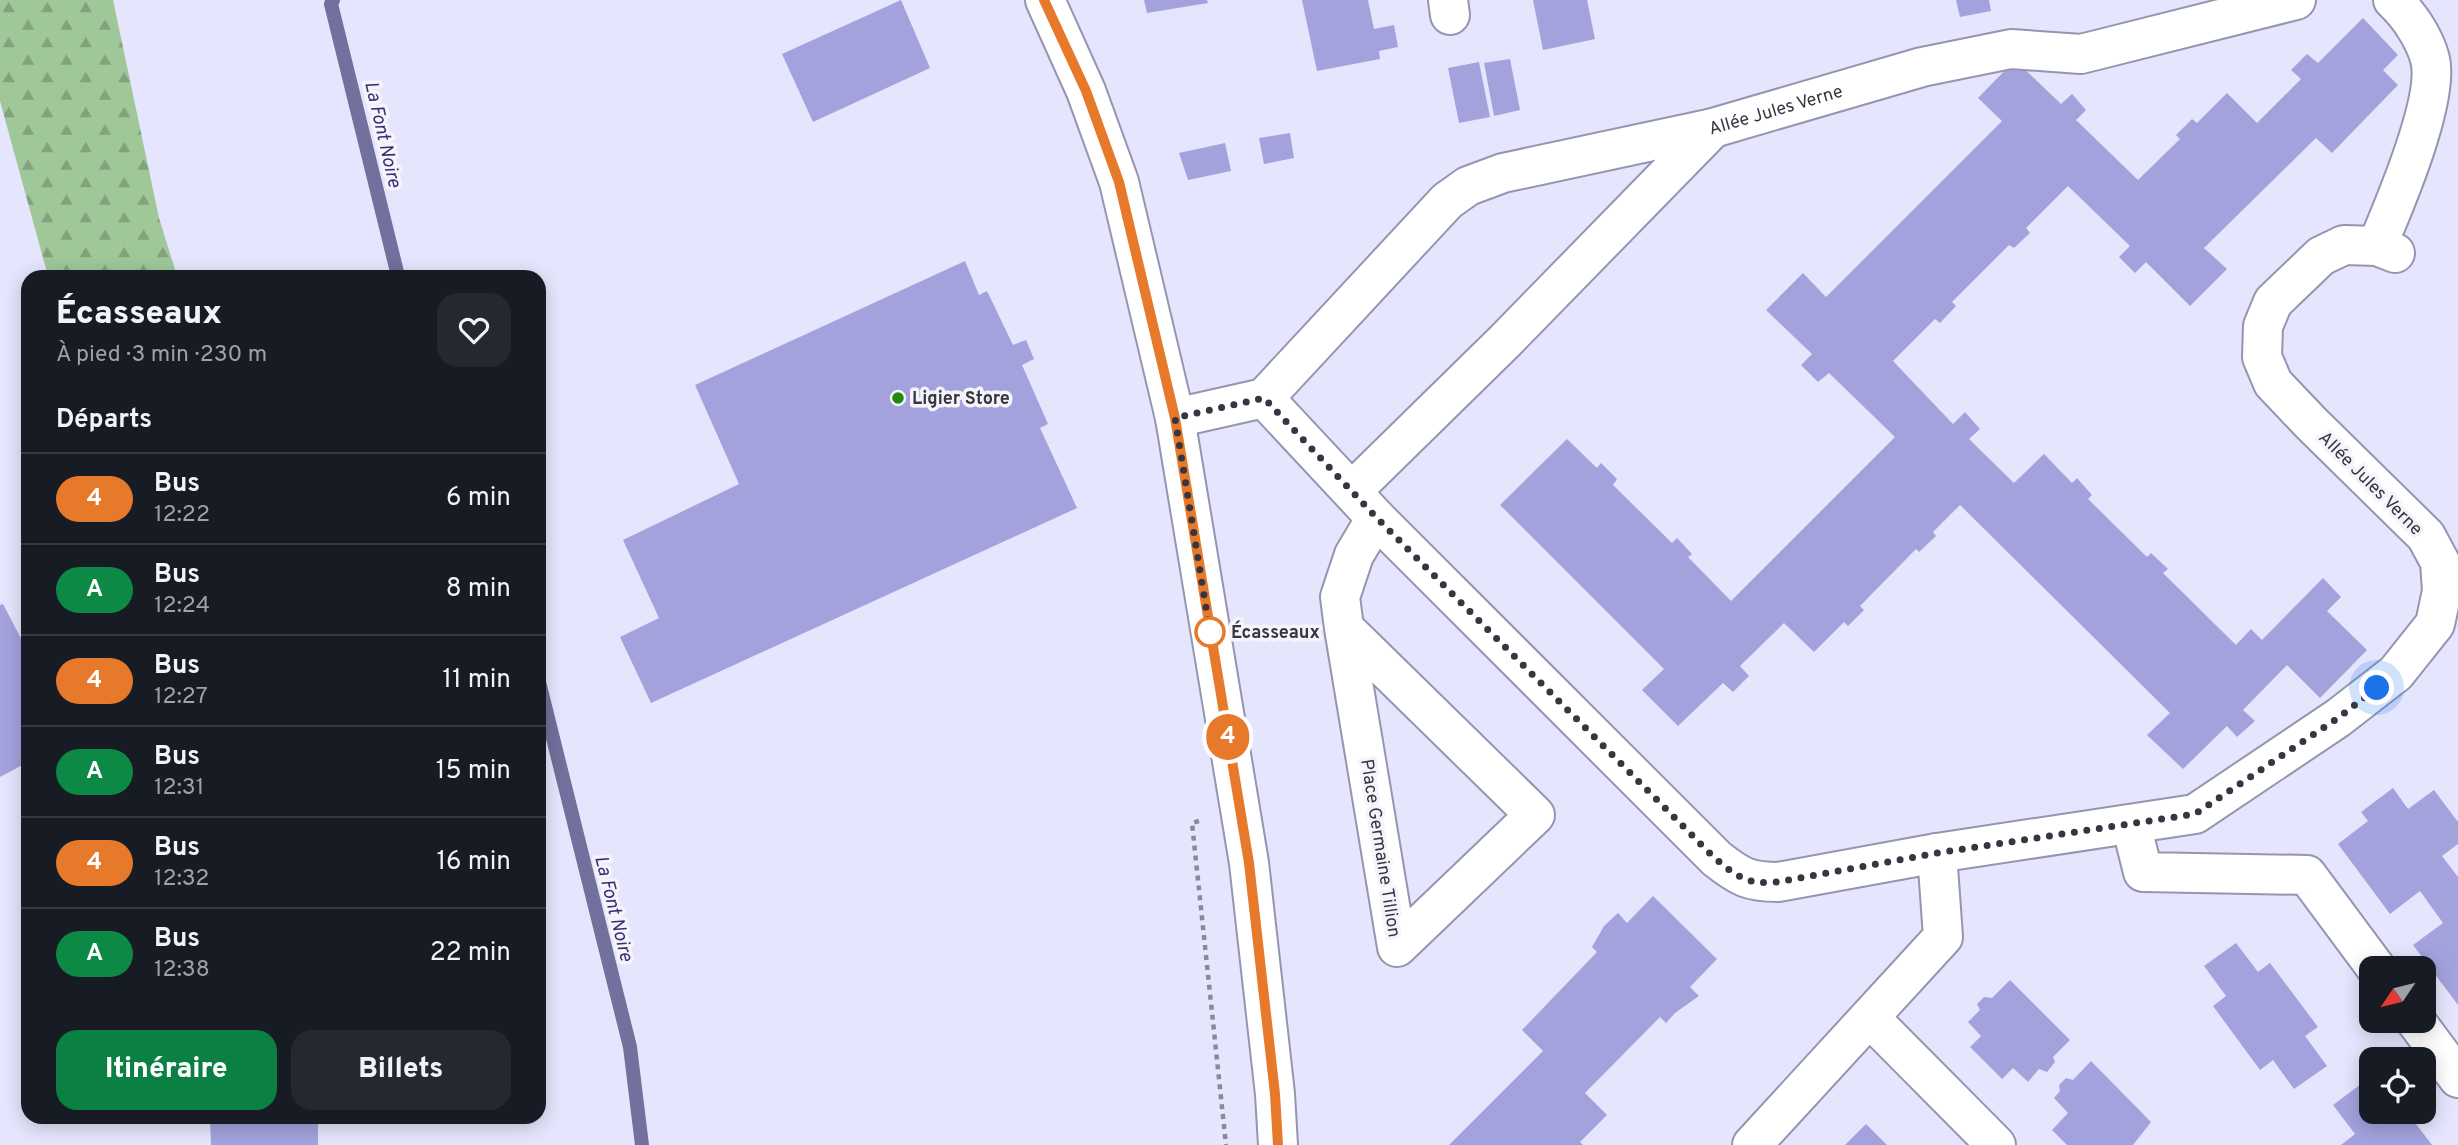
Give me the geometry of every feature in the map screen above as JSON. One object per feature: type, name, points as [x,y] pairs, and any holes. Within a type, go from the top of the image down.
[{"type":"street","points":[[1045,0],[1086,91],[1119,182],[1175,418],[1241,812],[1275,1094],[1278,1145]]},
{"type":"street","name":"Allée Jules Verne","points":[[1364,504],[1515,331],[1713,128],[1922,67],[2011,49],[2081,54],[2296,0]]},
{"type":"street","name":"Allée Jules Verne","points":[[1264,398],[1364,504],[1631,774],[1717,859],[1737,874],[1755,882],[1778,882],[1937,853],[2195,814],[2338,718],[2396,673],[2435,624],[2442,591],[2440,562],[2426,536],[2273,383],[2262,358],[2263,326],[2273,302],[2320,256],[2343,245],[2386,250],[2429,95],[2431,61],[2418,32],[2393,0]]},
{"type":"street","points":[[1175,418],[1264,398],[1447,201],[1468,186],[1503,173],[1713,128]]},
{"type":"street","name":"Place Germaine Tillion","points":[[1344,628],[1535,815],[1397,947],[1344,628],[1340,597],[1354,555],[1364,504]]},
{"type":"street","points":[[2131,824],[2143,872],[2307,875],[2367,956]]},
{"type":"street","points":[[1752,1145],[1943,937],[1937,853]]},
{"type":"street","points":[[1870,1018],[1996,1145]]},
{"type":"street","points":[[2425,1033],[2458,1078]]},
{"type":"path","points":[[1226,1145],[1192,823],[1241,812]]},
{"type":"green space","points":[[0,0],[113,0],[159,218],[175,270],[46,270],[0,101]]},
{"type":"building","points":[[901,0],[930,68],[813,122],[782,54]]},
{"type":"building","points":[[1144,0],[1207,0],[1208,3],[1147,13]]},
{"type":"building","points":[[1302,0],[1368,0],[1374,29],[1394,25],[1398,47],[1379,51],[1380,59],[1317,71]]},
{"type":"building","points":[[1533,0],[1587,0],[1595,39],[1543,50]]},
{"type":"building","points":[[1956,0],[1989,0],[1991,11],[1960,17]]},
{"type":"building","points":[[2363,18],[2398,55],[2383,70],[2398,85],[2332,153],[2316,138],[2204,248],[2227,269],[2190,306],[2146,262],[2135,273],[2119,257],[2130,246],[2068,186],[2026,228],[2030,233],[2014,248],[2009,245],[1952,302],[1956,306],[1940,323],[1935,319],[1893,361],[1953,424],[1965,412],[1980,429],[1969,439],[2014,483],[2044,454],[2072,483],[2077,478],[2092,495],[2088,499],[2147,557],[2151,553],[2168,569],[2163,573],[2236,645],[2251,629],[2262,640],[2323,578],[2341,597],[2327,611],[2367,650],[2320,698],[2287,665],[2243,710],[2255,721],[2237,737],[2227,726],[2183,769],[2147,735],[2170,713],[1960,505],[1933,532],[1936,536],[1919,552],[1916,549],[1860,606],[1864,610],[1848,626],[1844,622],[1814,652],[1784,623],[1740,666],[1749,676],[1733,692],[1723,683],[1678,726],[1642,690],[1664,669],[1500,505],[1567,439],[1597,468],[1601,463],[1617,479],[1613,485],[1672,543],[1677,538],[1692,554],[1688,557],[1731,601],[1895,437],[1829,373],[1818,382],[1801,365],[1812,354],[1766,310],[1803,273],[1826,297],[2002,121],[1978,98],[2015,60],[2061,104],[2072,94],[2086,110],[2076,120],[2138,180],[2180,139],[2176,135],[2192,119],[2197,123],[2227,93],[2257,123],[2301,79],[2291,70],[2307,54],[2318,63]]},
{"type":"building","points":[[1510,59],[1520,110],[1494,116],[1484,63]]},
{"type":"building","points":[[1479,62],[1490,117],[1459,123],[1448,68]]},
{"type":"building","points":[[1290,133],[1294,158],[1264,164],[1259,138]]},
{"type":"building","points":[[1225,143],[1231,171],[1188,180],[1179,153]]},
{"type":"building","points":[[965,261],[979,295],[987,291],[1013,345],[1026,340],[1034,359],[1022,365],[1048,424],[1040,428],[1077,508],[651,703],[620,637],[659,618],[623,540],[739,484],[695,385]]},
{"type":"building","points":[[3,604],[21,639],[21,766],[0,777],[0,605]]},
{"type":"building","points":[[2393,788],[2408,809],[2434,790],[2458,822],[2458,844],[2442,856],[2458,877],[2458,1005],[2436,976],[2436,956],[2421,956],[2413,945],[2443,923],[2420,891],[2390,914],[2338,844],[2368,821],[2361,812]]},
{"type":"building","points":[[1653,896],[1717,959],[1690,987],[1699,996],[1666,1023],[1660,1017],[1585,1093],[1607,1115],[1580,1142],[1583,1145],[1449,1145],[1543,1051],[1522,1030],[1597,952],[1592,947],[1604,926],[1618,913],[1627,923]]},
{"type":"building","points":[[2236,943],[2258,972],[2270,963],[2318,1027],[2305,1036],[2327,1066],[2294,1089],[2273,1060],[2260,1070],[2213,1006],[2226,996],[2204,966]]},
{"type":"building","points":[[2010,980],[2070,1040],[2053,1057],[2055,1062],[2047,1072],[2039,1069],[2028,1082],[2013,1068],[2002,1079],[1970,1047],[1981,1036],[1968,1022],[1980,1010],[1977,1004],[1984,997],[1992,998]]},
{"type":"building","points":[[2091,1061],[2151,1122],[2133,1145],[2067,1145],[2052,1130],[2068,1113],[2054,1098],[2060,1091],[2059,1085],[2066,1078],[2073,1080]]},
{"type":"building","points":[[2359,1086],[2359,1124],[2416,1124],[2432,1145],[2341,1145],[2355,1134],[2333,1105]]},
{"type":"building","points":[[210,1124],[318,1124],[318,1145],[211,1145]]},
{"type":"building","points":[[1866,1124],[1887,1145],[1845,1145]]},
{"type":"waterway","name":"La Font Noire","points":[[333,0],[331,4],[397,270]]},
{"type":"waterway","name":"La Font Noire","points":[[546,710],[630,1047],[642,1145]]},
{"type":"bus line","name":"4","points":[[1044,0],[1057,23],[1086,91],[1119,182],[1175,418],[1249,863],[1275,1094],[1278,1145]]},
{"type":"place","name":"Ligier Store","points":[[898,398]]},
{"type":"place","name":"Écasseaux","points":[[1210,632]]},
{"type":"route","points":[[1210,632],[1175,418],[1264,398],[1376,517],[1679,822],[1717,859],[1737,874],[1755,882],[1778,882],[1937,853],[2195,814],[2338,718],[2377,688]]}]
